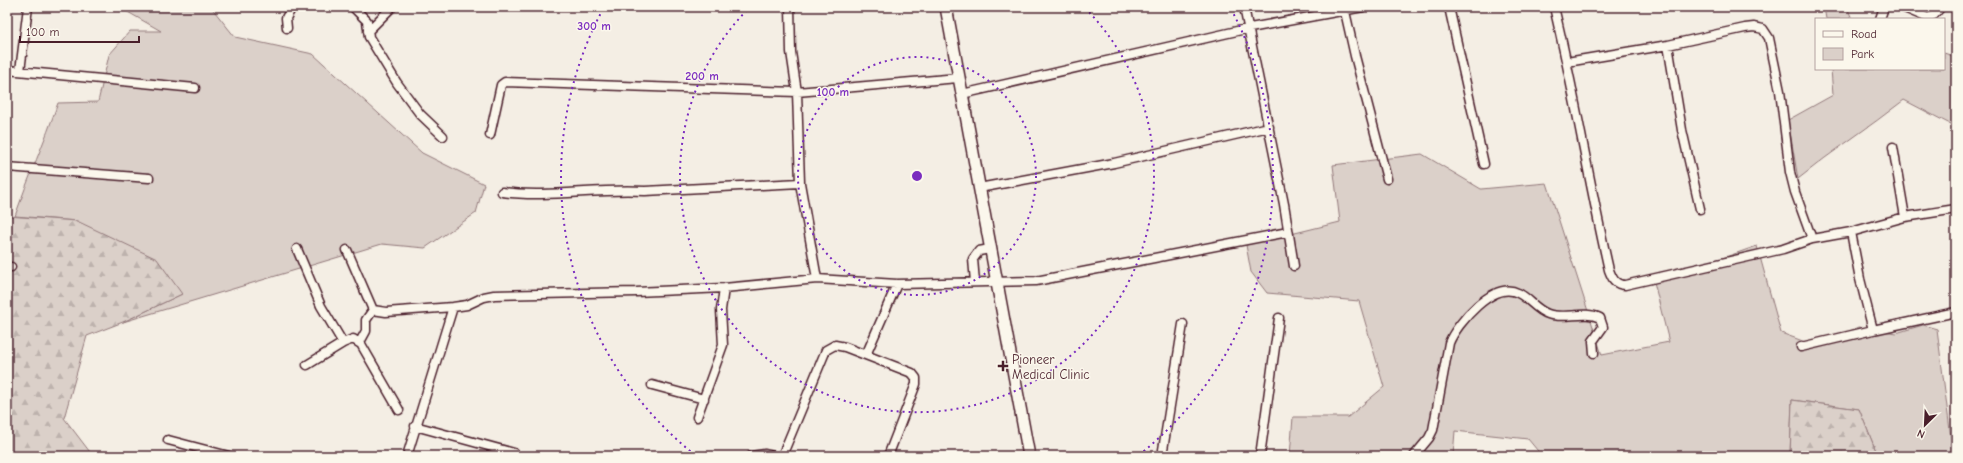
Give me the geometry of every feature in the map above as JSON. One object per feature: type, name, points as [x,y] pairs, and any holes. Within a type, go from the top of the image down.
[{"type":"street","points":[[20,71],[28,7]]},
{"type":"street","points":[[287,28],[286,18],[292,7]]},
{"type":"street","points":[[353,7],[367,21],[368,31],[372,42],[397,84],[420,114],[443,136]]},
{"type":"street","points":[[368,31],[392,7]]},
{"type":"street","points":[[790,7],[791,52],[797,92],[800,183],[817,279]]},
{"type":"street","points":[[946,7],[1029,456]]},
{"type":"street","points":[[1244,7],[1250,28],[1294,266]]},
{"type":"street","points":[[962,94],[1250,28],[1345,9],[1363,7]]},
{"type":"street","points":[[1449,7],[1484,164]]},
{"type":"street","points":[[1554,7],[1567,62],[1590,188],[1609,270],[1616,283],[1625,285],[1783,249],[1812,239],[1852,232],[1905,217],[1956,209]]},
{"type":"street","points":[[1880,18],[1884,7]]},
{"type":"street","points":[[1902,7],[1928,18],[1934,15],[1941,7]]},
{"type":"street","points":[[1345,9],[1354,56],[1387,179]]},
{"type":"street","points":[[1567,62],[1668,45],[1754,27],[1763,29],[1767,32],[1780,91],[1790,172],[1795,192],[1812,239]]},
{"type":"street","points":[[1668,45],[1682,130],[1700,209]]},
{"type":"street","points":[[7,70],[195,88]]},
{"type":"street","points":[[490,135],[501,85],[505,82],[797,92],[958,78]]},
{"type":"street","points":[[979,188],[1114,163],[1269,127]]},
{"type":"street","points":[[1893,147],[1905,217]]},
{"type":"street","points":[[7,167],[149,178]]},
{"type":"street","points":[[502,192],[527,195],[800,183]]},
{"type":"street","points":[[373,310],[386,312],[453,307],[467,305],[484,297],[494,295],[636,292],[724,288],[817,279],[897,284],[1036,281],[1288,232]]},
{"type":"street","points":[[1852,232],[1860,279],[1873,330]]},
{"type":"street","points":[[297,249],[321,306],[343,343]]},
{"type":"street","points":[[975,282],[973,259],[979,251],[990,249]]},
{"type":"street","points":[[347,250],[373,310]]},
{"type":"street","points":[[866,355],[897,284]]},
{"type":"street","points":[[697,417],[723,345],[721,310],[724,288]]},
{"type":"street","points":[[1414,456],[1429,438],[1433,430],[1449,343],[1452,336],[1466,318],[1491,296],[1498,292],[1511,290],[1518,292],[1549,314],[1563,316],[1587,315],[1600,318],[1604,327],[1594,339],[1594,353]]},
{"type":"street","points":[[407,456],[415,426],[453,307]]},
{"type":"street","points":[[360,342],[366,331],[366,320],[373,310]]},
{"type":"street","points":[[1801,347],[1956,312]]},
{"type":"street","points":[[1260,456],[1278,318]]},
{"type":"street","points":[[1162,456],[1183,324]]},
{"type":"street","points":[[307,365],[343,343],[353,339],[360,342],[400,410]]},
{"type":"street","points":[[782,456],[826,350],[835,345],[912,373],[917,381],[888,456]]},
{"type":"street","points":[[652,385],[704,399]]},
{"type":"street","points":[[415,426],[514,453]]},
{"type":"street","points":[[168,440],[229,456]]},
{"type":"street","points":[[750,456],[765,454],[774,456]]},
{"type":"green space","points":[[119,7],[211,7],[235,37],[313,54],[422,153],[484,184],[476,213],[425,248],[382,244],[123,322],[182,294],[77,221],[15,216],[58,103],[98,102],[109,55],[130,31],[161,31]]},
{"type":"green space","points":[[1824,7],[1847,7],[1852,18],[1826,18]]},
{"type":"green space","points":[[1945,53],[1956,57],[1956,124],[1952,125],[1904,100],[1798,179],[1788,120],[1833,95],[1831,70],[1945,70]]},
{"type":"green space","points":[[1422,154],[1481,189],[1547,183],[1602,355],[1669,342],[1654,282],[1757,246],[1781,333],[1819,347],[1858,327],[1896,333],[1923,325],[1937,329],[1952,446],[1956,447],[1956,456],[1878,456],[1859,409],[1792,400],[1790,456],[1542,456],[1528,439],[1455,431],[1453,456],[1290,456],[1293,417],[1348,417],[1384,387],[1359,301],[1267,293],[1251,272],[1246,245],[1340,222],[1333,165]]},
{"type":"green space","points":[[7,216],[77,221],[157,259],[182,294],[123,322],[87,336],[64,418],[93,456],[7,456]]},
{"type":"green space","points":[[1792,400],[1859,409],[1878,456],[1790,456]]},
{"type":"place","name":"Pioneer Medical Clinic","points":[[1003,366]]}]
